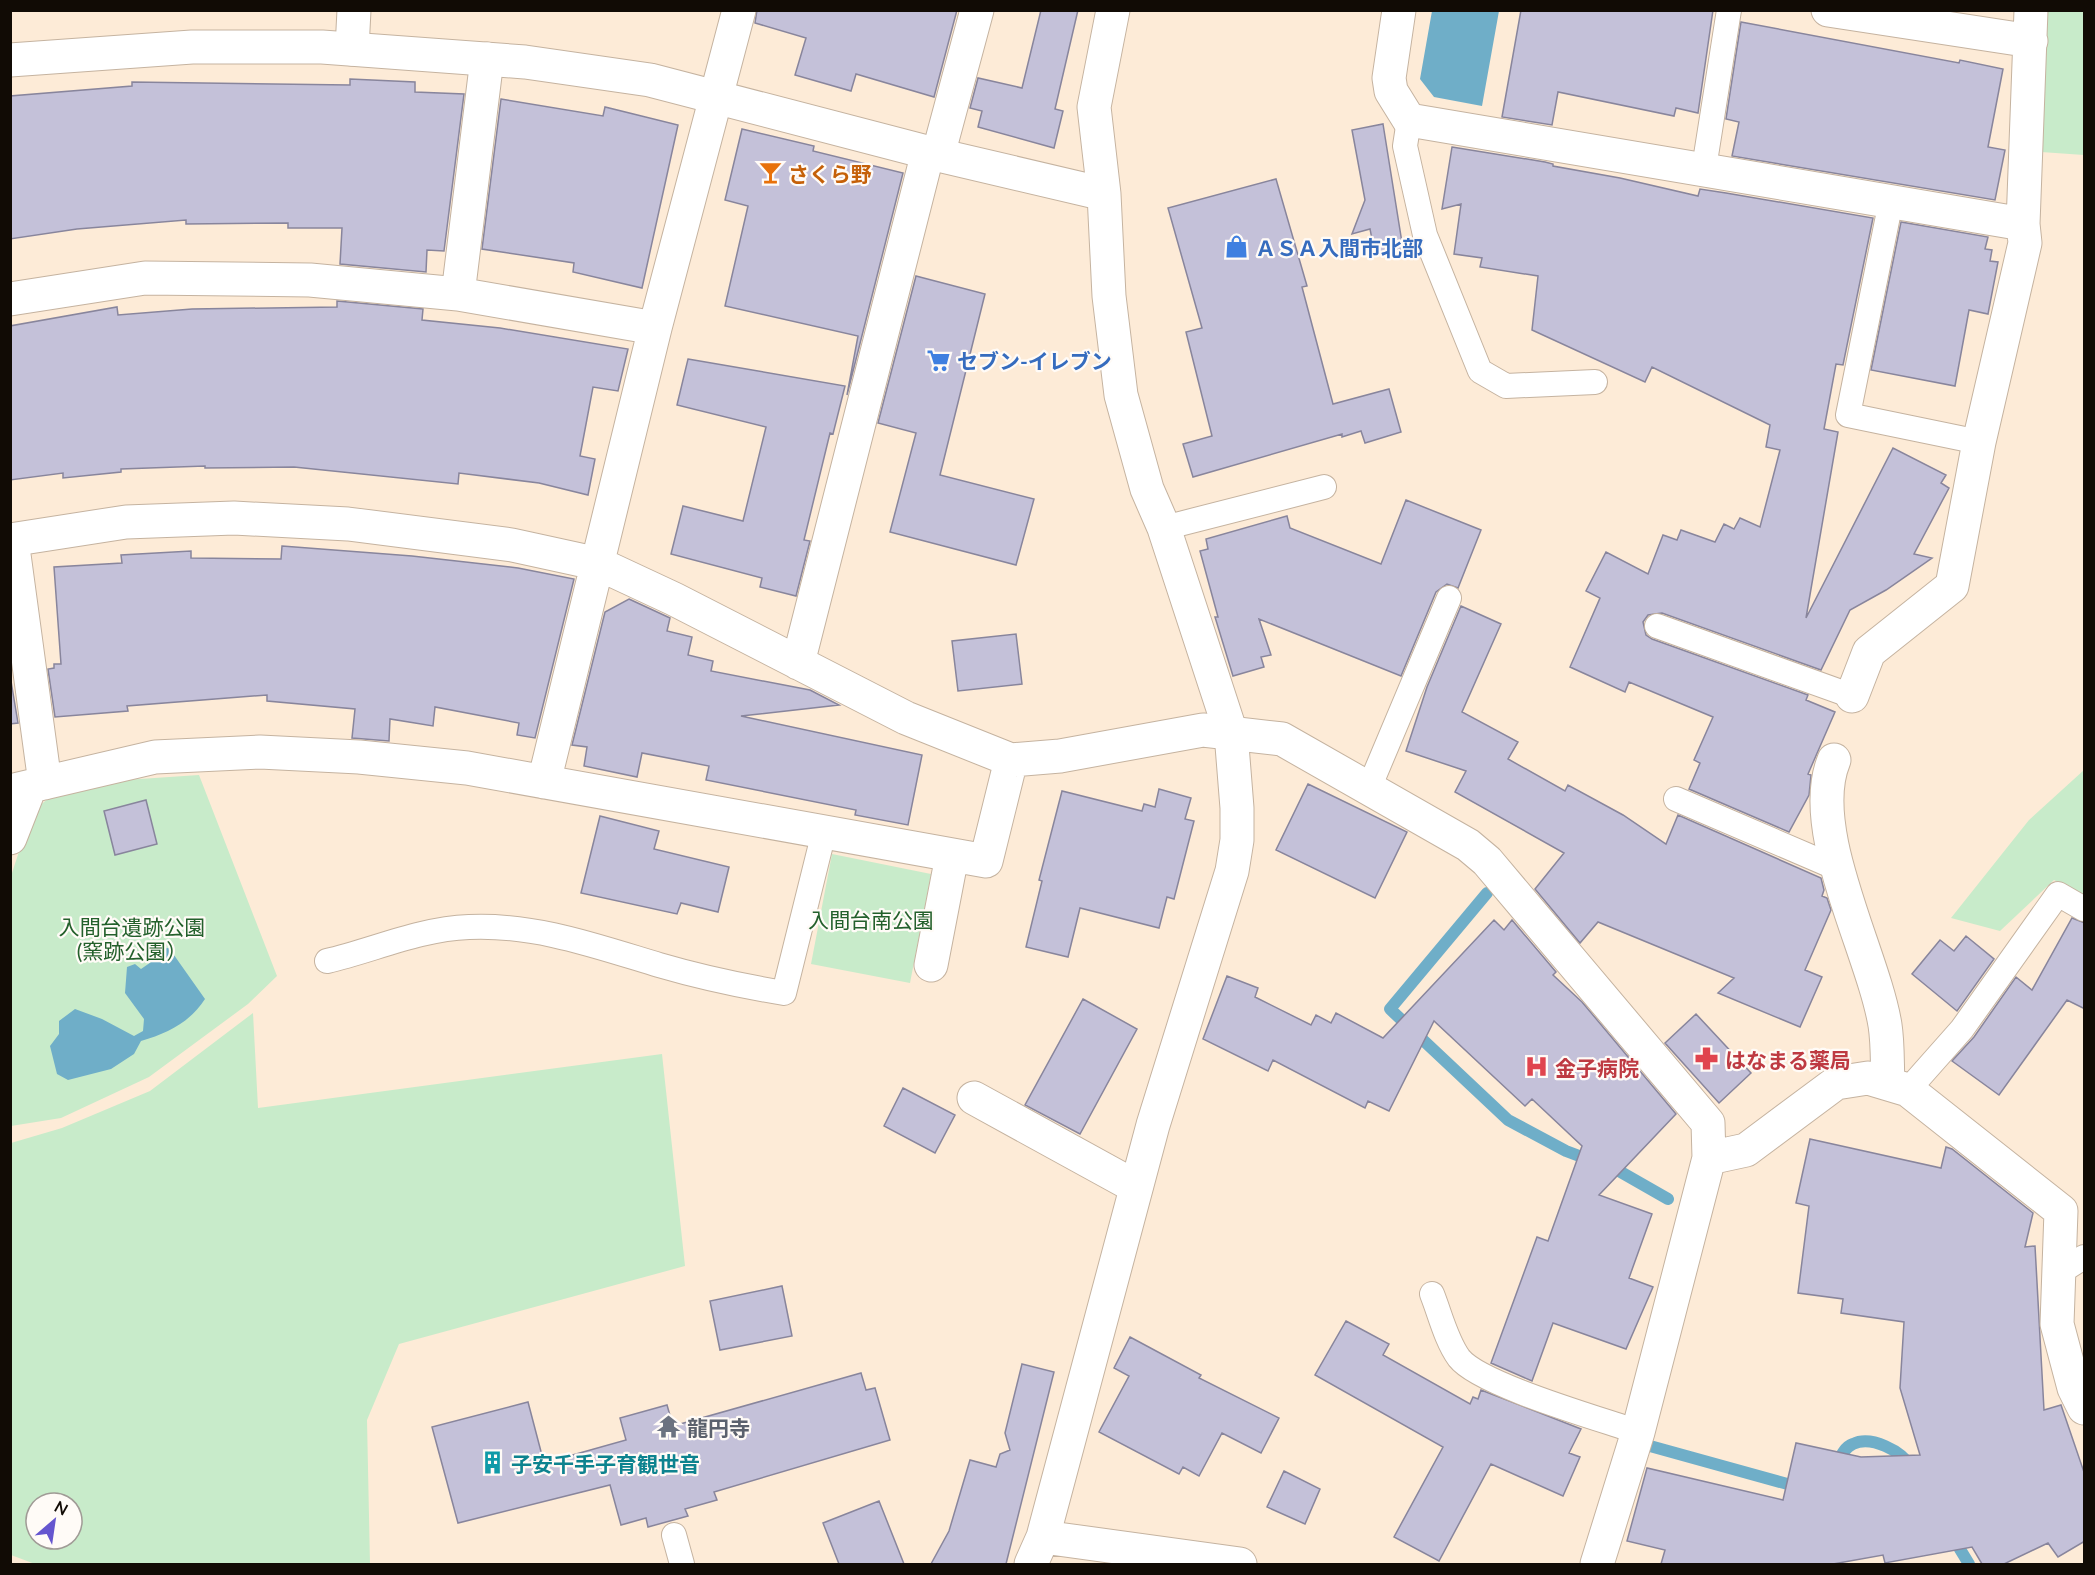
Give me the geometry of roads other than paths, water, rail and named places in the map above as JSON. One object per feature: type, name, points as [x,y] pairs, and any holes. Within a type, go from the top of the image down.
[{"type":"street","points":[[352,49],[354,10]]},
{"type":"street","points":[[544,782],[655,328],[739,10]]},
{"type":"street","points":[[798,663],[933,154],[977,10]]},
{"type":"street","points":[[1113,10],[1094,107],[1104,194],[1109,296],[1121,395],[1147,489],[1164,528],[1231,733],[1237,840],[1232,871],[1136,1187],[1037,1551],[1240,1564]]},
{"type":"street","points":[[1399,10],[1389,78],[1391,91],[1409,120],[1704,168],[2023,224]]},
{"type":"street","points":[[1828,10],[2031,26],[2023,224],[2025,243],[1979,442],[1952,586],[1869,652],[1852,696]]},
{"type":"street","points":[[10,60],[192,47],[352,49],[487,59],[650,80],[933,154],[1104,194]]},
{"type":"street","points":[[458,294],[487,59]]},
{"type":"street","points":[[10,300],[145,278],[310,280],[458,294],[655,328]]},
{"type":"street","points":[[10,838],[29,787],[11,540],[126,522],[234,518],[348,524],[512,545],[599,564],[674,599],[906,718],[1011,760],[1060,756],[1203,730],[1282,739],[1468,845],[1487,861],[1708,1123],[1709,1158],[1638,1432],[1597,1564]]},
{"type":"street","points":[[29,787],[154,757],[260,752],[359,757],[467,768],[986,861],[1011,760]]},
{"type":"street","points":[[1834,760],[1827,779],[1827,805],[1839,869],[1885,1024],[1898,1087]]},
{"type":"street","points":[[931,965],[952,856]]},
{"type":"street","points":[[1709,1158],[1746,1150],[1836,1083],[1868,1078],[1898,1087],[2061,1211],[2072,1264],[2057,1324],[2074,1388],[2085,1408]]},
{"type":"street","points":[[974,1098],[1136,1187]]},
{"type":"lane","points":[[1704,168],[1729,10]]},
{"type":"lane","points":[[1409,120],[1405,146],[1425,235],[1480,371],[1506,386],[1595,382]]},
{"type":"lane","points":[[1891,201],[1848,415],[1979,442]]},
{"type":"lane","points":[[1164,528],[1324,487]]},
{"type":"lane","points":[[1369,788],[1449,598]]},
{"type":"lane","points":[[1657,626],[1852,696]]},
{"type":"lane","points":[[1676,799],[1839,869]]},
{"type":"lane","points":[[327,961],[432,932],[466,927],[518,928],[547,932],[662,966],[784,993],[824,832]]},
{"type":"lane","points":[[1898,1087],[1962,1029],[2058,894],[2085,909]]},
{"type":"lane","points":[[1432,1294],[1454,1350],[1473,1371],[1497,1383],[1638,1432]]},
{"type":"lane","points":[[674,1535],[682,1564]]},
{"type":"water","points":[[1432,11],[1499,11],[1482,106],[1434,97],[1420,79]]},
{"type":"water","points":[[169,948],[205,999],[192,1015],[177,1026],[141,1041],[134,1054],[111,1069],[68,1080],[57,1074],[50,1046],[59,1034],[59,1021],[75,1009],[102,1019],[134,1036],[143,1031],[144,1019],[125,993],[127,967],[135,964],[141,969],[157,958],[152,949]]},
{"type":"waterway","points":[[1487,893],[1390,1009],[1508,1120],[1566,1151],[1619,1171],[1668,1199]]},
{"type":"waterway","points":[[1836,1466],[1850,1445],[1868,1442],[1893,1450],[1901,1455],[1911,1467]]},
{"type":"waterway","points":[[1650,1446],[1802,1488]]},
{"type":"waterway","points":[[1952,1536],[1969,1564]]},
{"type":"place","name":"さくら野","points":[[770,173]]},
{"type":"place","name":"ＡＳＡ入間市北部","points":[[1237,247]]},
{"type":"place","name":"セブン-イレブン","points":[[939,360]]},
{"type":"place","name":"はなまる薬局","points":[[1707,1059]]},
{"type":"place","name":"金子病院","points":[[1537,1067]]},
{"type":"place","name":"龍円寺","points":[[669,1427]]},
{"type":"place","name":"子安千手子育観世音","points":[[493,1463]]},
{"type":"park label","name":"入間台南公園","points":[[871,919]]},
{"type":"park label","name":"入間台遺跡公園 (窯跡公園）","points":[[132,938]]}]
